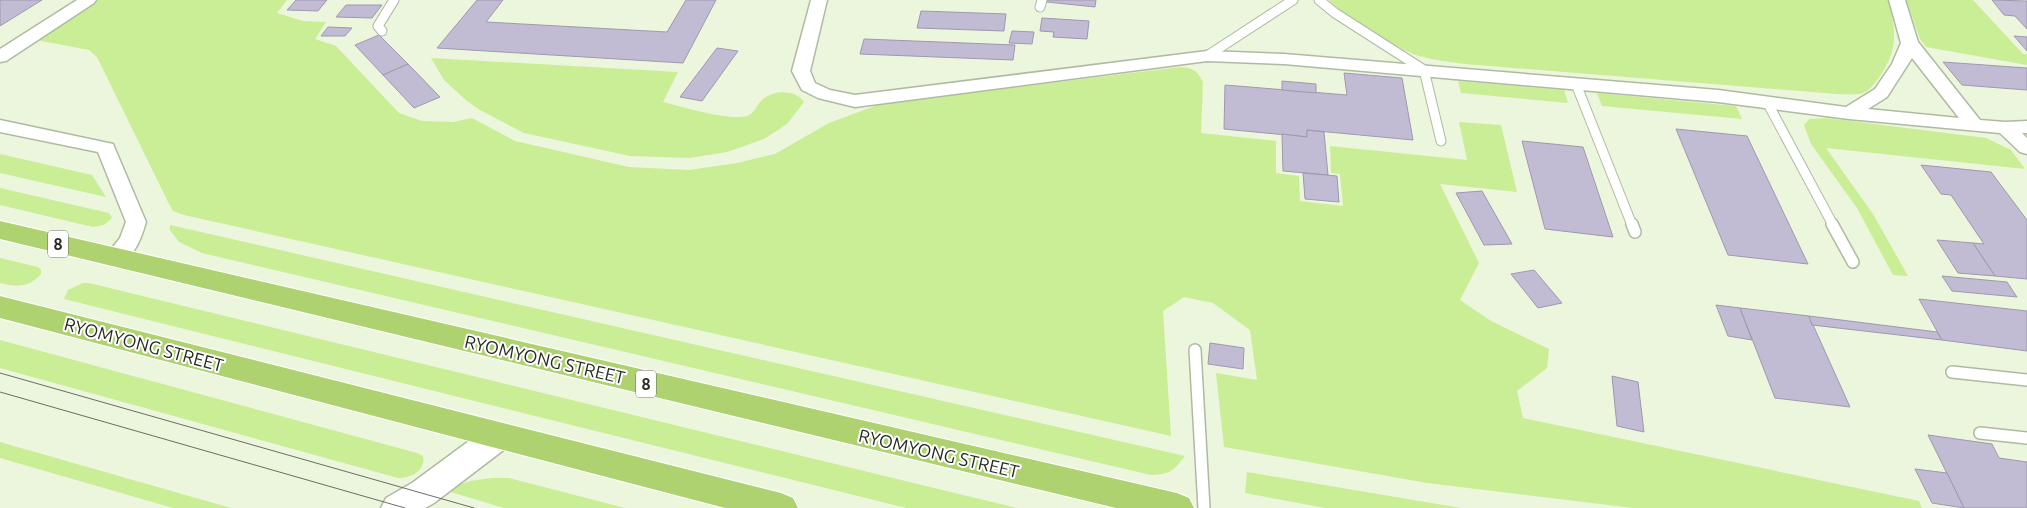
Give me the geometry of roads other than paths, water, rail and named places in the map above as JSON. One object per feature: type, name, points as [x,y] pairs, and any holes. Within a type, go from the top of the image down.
[{"type":"highway","name":"RYOMYONG STREET","points":[[0,230],[1177,508]]},
{"type":"highway","name":"RYOMYONG STREET","points":[[0,307],[781,508]]},
{"type":"street","points":[[0,57],[88,0]]},
{"type":"street","points":[[820,0],[801,71],[808,86],[824,94],[854,101],[1207,56],[1284,59],[1424,70],[1767,102],[1849,113],[2005,128],[2027,127]]},
{"type":"street","points":[[1897,0],[1910,43],[1974,125]]},
{"type":"street","points":[[1849,113],[1881,93],[1901,64],[1910,43]]},
{"type":"street","points":[[0,126],[106,148],[136,222],[130,241],[116,257]]},
{"type":"street","points":[[2005,128],[2027,148]]},
{"type":"street","points":[[397,508],[423,493],[499,436]]},
{"type":"lane","points":[[382,31],[378,26],[394,0]]},
{"type":"lane","points":[[1207,56],[1292,0]]},
{"type":"lane","points":[[1320,0],[1335,13],[1424,70],[1441,141]]},
{"type":"lane","points":[[1576,84],[1635,232]]},
{"type":"lane","points":[[1767,102],[1853,262]]},
{"type":"lane","points":[[1195,350],[1204,508]]},
{"type":"lane","points":[[1952,372],[2027,380]]},
{"type":"lane","points":[[1980,432],[2027,438]]},
{"type":"tram line","points":[[0,373],[474,508]]},
{"type":"tram line","points":[[0,392],[405,508]]}]
